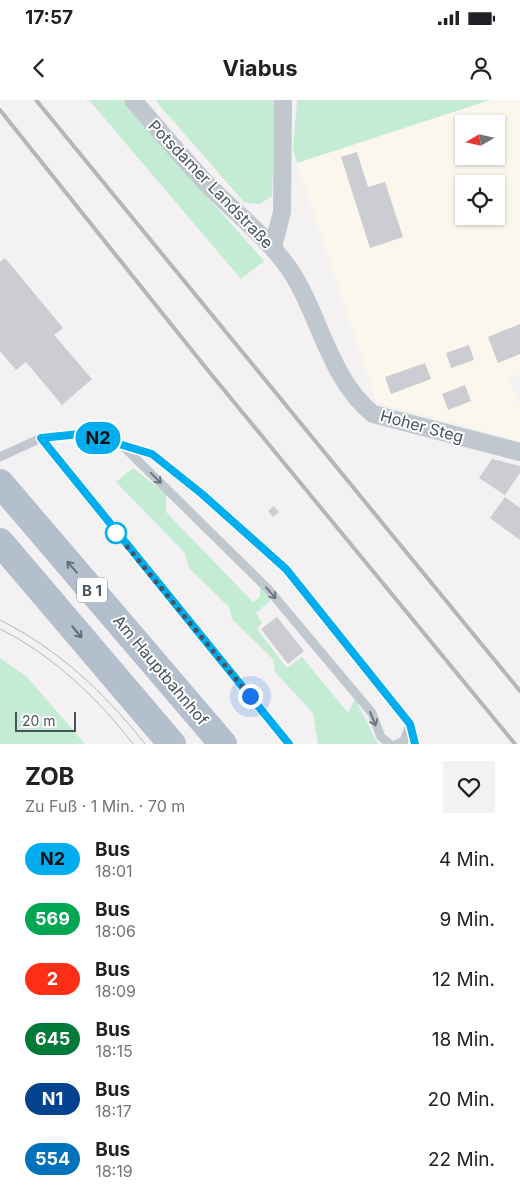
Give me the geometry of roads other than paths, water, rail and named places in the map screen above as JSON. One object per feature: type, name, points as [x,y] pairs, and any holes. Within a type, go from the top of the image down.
[{"type":"main road","name":"Am Hauptbahnhof","points":[[0,484],[223,744]]},
{"type":"main road","name":"B 1","points":[[0,542],[172,744]]},
{"type":"street","name":"Potsdamer Landstraße","points":[[133,100],[206,183],[273,247],[289,268]]},
{"type":"street","points":[[273,247],[282,212],[283,100]]},
{"type":"street","name":"Hoher Steg","points":[[289,268],[307,300],[337,368],[359,402],[374,414],[520,452]]},
{"type":"lane","points":[[0,458],[41,438],[80,434],[152,454],[202,494],[286,569],[410,724],[414,744]]},
{"type":"lane","points":[[41,438],[289,744]]},
{"type":"lane","points":[[121,444],[268,588],[372,713],[381,738],[390,744]]},
{"type":"lane","points":[[397,744],[404,741],[410,724]]},
{"type":"tram line","points":[[0,620],[42,644],[79,674],[114,707],[145,744]]},
{"type":"tram line","points":[[0,629],[19,639],[55,664],[105,710],[133,744]]},
{"type":"railway","points":[[36,100],[520,691]]},
{"type":"railway","points":[[0,110],[206,368],[515,744]]}]
